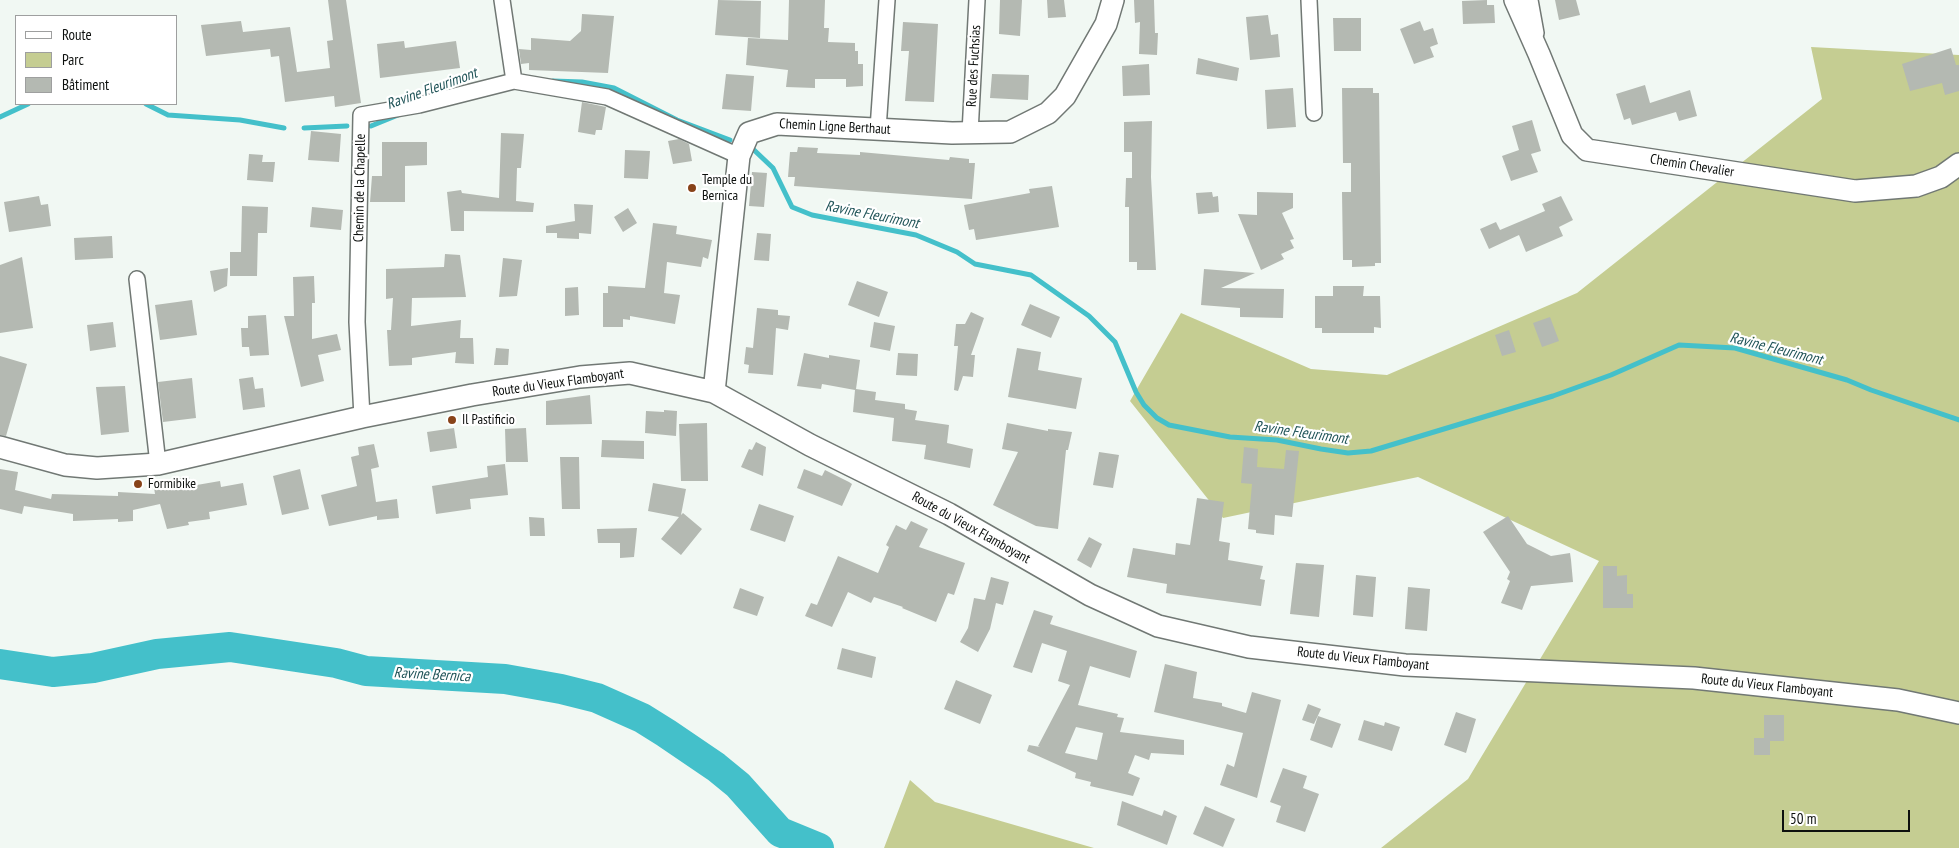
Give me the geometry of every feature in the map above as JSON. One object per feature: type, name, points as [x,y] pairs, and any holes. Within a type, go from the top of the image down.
[{"type":"main road","name":"Chemin Ligne Berthaut","points":[[714,392],[739,156],[749,133],[777,124],[970,133],[1010,132],[1048,113],[1070,88],[1106,24],[1114,0]]},
{"type":"main road","name":"Chemin Chevalier","points":[[1515,0],[1572,135],[1587,150],[1856,191],[1916,186],[1941,177],[1959,164]]},
{"type":"main road","name":"Route du Vieux Flamboyant","points":[[0,447],[65,465],[97,468],[158,464],[362,417],[472,395],[580,377],[630,372],[714,392],[810,445],[949,514],[1090,595],[1158,626],[1249,647],[1405,665],[1694,678],[1898,700],[1959,713]]},
{"type":"street","points":[[502,0],[514,80]]},
{"type":"street","points":[[878,129],[887,0]]},
{"type":"street","name":"Rue des Fuchsias","points":[[970,133],[977,0]]},
{"type":"street","points":[[1309,0],[1314,113]]},
{"type":"street","points":[[1530,0],[1539,54]]},
{"type":"street","name":"Chemin de la Chapelle","points":[[362,417],[356,322],[361,115],[419,105],[514,80],[607,97],[739,156]]},
{"type":"street","points":[[136,279],[158,464]]},
{"type":"green space","points":[[1811,47],[1959,55],[1959,848],[1381,848],[1468,779],[1599,561],[1418,477],[1223,518],[1130,401],[1181,313],[1311,369],[1387,375],[1577,293],[1822,99]]},
{"type":"green space","points":[[910,780],[935,802],[1094,848],[884,848]]},
{"type":"building","points":[[328,0],[346,0],[361,103],[335,107],[334,96],[285,102],[279,56],[271,57],[270,49],[206,56],[201,25],[241,21],[243,32],[290,27],[297,72],[330,68],[327,41],[333,40]]},
{"type":"building","points":[[718,0],[761,1],[760,38],[715,35]]},
{"type":"building","points":[[789,0],[825,0],[824,28],[829,28],[828,42],[855,43],[855,51],[858,51],[858,64],[863,64],[863,86],[846,87],[846,79],[815,79],[815,88],[786,87],[788,70],[746,65],[748,38],[788,40]]},
{"type":"building","points":[[1000,0],[1022,0],[1020,36],[999,34]]},
{"type":"building","points":[[1047,0],[1064,0],[1066,17],[1048,18]]},
{"type":"building","points":[[1134,0],[1154,0],[1155,33],[1158,33],[1157,55],[1139,54],[1140,22],[1135,23]]},
{"type":"building","points":[[1487,0],[1487,5],[1494,5],[1495,23],[1463,24],[1462,1]]},
{"type":"building","points":[[1555,0],[1576,0],[1580,15],[1559,20]]},
{"type":"building","points":[[582,14],[614,16],[608,73],[529,70],[529,63],[521,64],[519,49],[531,50],[531,38],[570,41],[581,31]]},
{"type":"building","points":[[1268,15],[1271,35],[1278,34],[1280,57],[1250,60],[1246,17]]},
{"type":"building","points":[[1333,18],[1361,18],[1361,51],[1334,51]]},
{"type":"building","points":[[1420,21],[1424,31],[1433,28],[1438,44],[1430,47],[1434,57],[1414,64],[1400,29]]},
{"type":"building","points":[[903,22],[938,24],[934,102],[905,101],[909,51],[901,51]]},
{"type":"building","points":[[404,41],[405,48],[456,41],[460,68],[380,78],[377,44]]},
{"type":"building","points":[[1951,48],[1956,65],[1959,65],[1959,91],[1945,95],[1942,83],[1910,91],[1902,64]]},
{"type":"building","points":[[1198,58],[1239,68],[1237,81],[1196,74]]},
{"type":"building","points":[[1149,64],[1150,95],[1123,96],[1122,66]]},
{"type":"building","points":[[726,74],[754,76],[751,111],[722,109]]},
{"type":"building","points":[[992,74],[1029,75],[1028,100],[990,98]]},
{"type":"building","points":[[1645,85],[1650,103],[1690,90],[1697,116],[1679,121],[1676,112],[1632,125],[1630,118],[1624,120],[1616,94]]},
{"type":"building","points":[[1293,88],[1296,127],[1267,129],[1265,90]]},
{"type":"building","points":[[1342,88],[1373,88],[1373,93],[1379,93],[1381,263],[1375,263],[1375,266],[1352,267],[1352,260],[1343,260],[1342,192],[1351,192],[1351,163],[1343,163]]},
{"type":"building","points":[[582,102],[606,107],[602,130],[596,130],[595,135],[578,132]]},
{"type":"building","points":[[1532,120],[1541,151],[1531,154],[1538,172],[1511,181],[1502,156],[1519,150],[1512,126]]},
{"type":"building","points":[[1152,121],[1151,177],[1156,270],[1137,270],[1137,262],[1129,262],[1129,207],[1125,207],[1126,178],[1132,178],[1132,152],[1124,152],[1124,122]]},
{"type":"building","points":[[311,131],[341,134],[339,162],[308,160]]},
{"type":"building","points":[[501,133],[524,134],[521,168],[517,168],[516,201],[534,203],[533,212],[464,211],[464,231],[451,231],[447,192],[461,190],[462,193],[499,198]]},
{"type":"building","points":[[679,139],[689,144],[692,161],[673,164],[668,141]]},
{"type":"building","points":[[382,142],[427,142],[427,165],[405,166],[405,202],[370,202],[372,176],[382,176]]},
{"type":"building","points":[[798,147],[818,148],[817,153],[860,155],[860,152],[949,160],[950,157],[969,159],[969,163],[975,163],[972,199],[794,186],[795,177],[788,177],[790,152],[797,152]]},
{"type":"building","points":[[625,150],[650,151],[648,179],[624,178]]},
{"type":"building","points":[[249,154],[263,155],[262,162],[275,162],[273,182],[247,180]]},
{"type":"building","points":[[752,172],[767,173],[764,207],[749,206]]},
{"type":"building","points":[[1052,186],[1059,227],[976,240],[974,229],[969,230],[964,205],[1030,193],[1029,189]]},
{"type":"building","points":[[1212,192],[1213,197],[1218,196],[1219,212],[1198,214],[1196,193]]},
{"type":"building","points":[[1257,192],[1293,193],[1293,208],[1282,213],[1294,239],[1290,240],[1294,248],[1281,254],[1284,259],[1261,270],[1238,214],[1257,215]]},
{"type":"building","points":[[39,196],[41,205],[48,204],[51,226],[9,232],[4,202]]},
{"type":"building","points":[[1561,196],[1573,220],[1559,227],[1563,236],[1526,252],[1519,235],[1489,249],[1480,229],[1496,222],[1500,230],[1545,211],[1542,204]]},
{"type":"building","points":[[574,204],[593,205],[591,234],[579,233],[579,239],[557,238],[557,233],[546,233],[546,226],[575,221]]},
{"type":"building","points":[[242,206],[268,207],[267,233],[258,233],[257,276],[230,276],[230,252],[241,252]]},
{"type":"building","points":[[312,207],[343,210],[341,230],[310,227]]},
{"type":"building","points":[[628,208],[637,223],[623,232],[614,217]]},
{"type":"building","points":[[653,223],[677,226],[676,234],[712,240],[708,259],[703,257],[701,267],[667,262],[664,293],[680,295],[675,324],[630,316],[630,320],[623,319],[623,327],[603,327],[603,293],[608,293],[608,286],[645,288]]},
{"type":"building","points":[[757,233],[771,234],[769,261],[754,260]]},
{"type":"building","points":[[112,236],[113,258],[75,260],[74,238]]},
{"type":"building","points":[[445,254],[460,255],[466,297],[412,298],[411,326],[461,320],[460,338],[473,338],[474,364],[455,363],[456,352],[412,358],[412,365],[389,366],[387,330],[391,330],[393,298],[386,299],[386,269],[444,267]]},
{"type":"building","points":[[22,257],[33,328],[0,333],[0,265]]},
{"type":"building","points":[[503,258],[522,260],[517,296],[499,297]]},
{"type":"building","points":[[228,268],[227,286],[214,292],[210,271]]},
{"type":"building","points":[[1204,269],[1255,273],[1221,288],[1284,289],[1283,318],[1240,317],[1240,308],[1201,305]]},
{"type":"building","points":[[314,276],[315,303],[312,303],[312,339],[337,334],[341,350],[318,355],[324,381],[301,387],[284,316],[294,316],[293,277]]},
{"type":"building","points":[[857,281],[888,292],[879,317],[848,305]]},
{"type":"building","points":[[1333,286],[1364,286],[1363,296],[1380,296],[1381,328],[1374,327],[1374,333],[1322,333],[1322,328],[1315,328],[1315,296],[1333,296]]},
{"type":"building","points":[[578,287],[579,315],[565,316],[565,288]]},
{"type":"building","points":[[192,300],[197,335],[160,340],[155,305]]},
{"type":"building","points":[[1030,304],[1060,317],[1051,338],[1021,325]]},
{"type":"building","points":[[757,308],[778,310],[778,315],[790,316],[788,330],[776,328],[773,375],[748,373],[749,365],[744,364],[746,347],[753,348]]},
{"type":"building","points":[[971,312],[984,318],[971,355],[975,355],[973,377],[963,376],[958,391],[954,390],[958,346],[954,346],[956,324],[965,324]]},
{"type":"building","points":[[266,315],[269,355],[250,356],[249,347],[242,347],[241,328],[248,328],[248,316]]},
{"type":"building","points":[[1550,317],[1559,341],[1542,347],[1533,323]]},
{"type":"building","points":[[113,322],[116,347],[90,351],[87,325]]},
{"type":"building","points":[[874,322],[895,326],[890,351],[870,347]]},
{"type":"building","points":[[1509,330],[1516,352],[1502,356],[1495,335]]},
{"type":"building","points":[[496,348],[509,349],[508,365],[494,365]]},
{"type":"building","points":[[1017,348],[1041,352],[1038,370],[1082,378],[1076,409],[1008,397]]},
{"type":"building","points":[[804,353],[829,358],[829,355],[860,360],[856,389],[876,392],[875,400],[905,404],[905,409],[917,411],[915,420],[949,425],[947,443],[973,449],[970,468],[924,459],[926,445],[892,441],[894,418],[853,412],[855,390],[822,384],[821,389],[797,386]]},
{"type":"building","points":[[898,353],[918,354],[917,376],[896,375]]},
{"type":"building","points":[[0,356],[27,364],[6,436],[0,435]]},
{"type":"building","points":[[253,377],[255,389],[263,388],[265,407],[243,410],[239,379]]},
{"type":"building","points":[[192,378],[196,418],[163,422],[158,382]]},
{"type":"building","points":[[125,386],[129,432],[101,435],[96,387]]},
{"type":"building","points":[[590,395],[592,424],[546,425],[546,401]]},
{"type":"building","points":[[664,410],[677,411],[676,436],[645,433],[646,411],[664,412]]},
{"type":"building","points":[[707,423],[708,481],[681,481],[679,424]]},
{"type":"building","points":[[1007,423],[1048,431],[1048,429],[1072,432],[1068,450],[1066,450],[1058,529],[1036,526],[993,505],[1018,452],[1002,449]]},
{"type":"building","points":[[454,428],[457,448],[430,452],[427,432]]},
{"type":"building","points":[[526,428],[528,462],[506,462],[505,429]]},
{"type":"building","points":[[602,440],[644,441],[644,459],[601,457]]},
{"type":"building","points":[[756,442],[766,447],[763,476],[741,467],[749,449],[752,450]]},
{"type":"building","points":[[374,444],[379,467],[371,469],[376,502],[397,499],[399,518],[377,520],[377,516],[329,526],[321,495],[357,486],[351,457],[359,455],[358,447]]},
{"type":"building","points":[[1244,447],[1258,449],[1257,467],[1284,469],[1286,450],[1299,451],[1292,517],[1275,515],[1274,535],[1256,533],[1256,530],[1248,529],[1252,484],[1241,483]]},
{"type":"building","points":[[1099,452],[1119,455],[1113,488],[1093,485]]},
{"type":"building","points":[[560,457],[579,457],[580,509],[562,509]]},
{"type":"building","points":[[505,464],[508,495],[470,499],[471,509],[436,514],[432,486],[488,477],[487,466]]},
{"type":"building","points":[[0,469],[18,472],[15,490],[51,499],[52,494],[118,496],[118,492],[155,494],[153,482],[189,477],[191,486],[220,481],[221,487],[243,483],[247,505],[209,512],[210,519],[188,522],[189,525],[167,529],[160,504],[133,510],[133,521],[118,522],[118,519],[73,521],[73,514],[24,506],[22,514],[0,509]]},
{"type":"building","points":[[300,469],[309,509],[282,515],[273,476]]},
{"type":"building","points":[[804,469],[822,476],[825,470],[852,484],[842,506],[797,488]]},
{"type":"building","points":[[653,483],[686,489],[681,515],[683,513],[702,529],[681,555],[661,539],[679,517],[648,511]]},
{"type":"building","points":[[1197,498],[1224,502],[1219,541],[1230,543],[1228,560],[1263,566],[1260,579],[1265,580],[1261,606],[1166,593],[1167,584],[1127,577],[1133,548],[1175,555],[1176,543],[1190,545]]},
{"type":"building","points":[[759,504],[794,516],[785,542],[750,530]]},
{"type":"building","points":[[1508,516],[1527,544],[1551,556],[1570,553],[1573,582],[1531,586],[1522,610],[1501,603],[1510,581],[1507,579],[1510,572],[1483,532]]},
{"type":"building","points":[[529,517],[544,518],[545,536],[530,536]]},
{"type":"building","points":[[911,521],[928,529],[919,547],[965,563],[954,595],[948,593],[936,622],[903,607],[874,597],[871,603],[848,592],[832,627],[805,616],[811,603],[817,605],[838,556],[878,573],[889,547],[886,545],[896,525],[906,530]]},
{"type":"building","points":[[637,528],[634,557],[620,558],[620,543],[598,543],[597,529]]},
{"type":"building","points":[[1089,537],[1102,544],[1091,568],[1077,560]]},
{"type":"building","points":[[1296,563],[1324,565],[1319,617],[1290,614]]},
{"type":"building","points":[[1603,566],[1617,566],[1617,576],[1627,575],[1627,594],[1633,594],[1633,608],[1603,608]]},
{"type":"building","points":[[1356,575],[1376,577],[1373,617],[1353,615]]},
{"type":"building","points":[[991,577],[1009,582],[1003,605],[996,603],[990,629],[978,652],[960,642],[968,628],[974,598],[985,600]]},
{"type":"building","points":[[1408,587],[1430,589],[1427,631],[1405,629]]},
{"type":"building","points":[[740,588],[764,597],[757,616],[733,608]]},
{"type":"building","points":[[1034,610],[1053,616],[1050,624],[1137,651],[1130,678],[1090,666],[1078,705],[1118,714],[1117,717],[1124,718],[1120,732],[1184,740],[1184,755],[1151,753],[1149,760],[1135,755],[1128,773],[1140,778],[1133,796],[1090,786],[1091,782],[1075,778],[1076,773],[1027,751],[1029,745],[1040,747],[1038,746],[1070,685],[1058,681],[1067,651],[1042,643],[1032,673],[1013,667]],"holes":[[[1076,727],[1103,733],[1097,760],[1065,753]]]},
{"type":"building","points":[[842,648],[876,657],[872,678],[837,669]]},
{"type":"building","points":[[1165,664],[1197,672],[1193,698],[1222,703],[1222,706],[1246,713],[1252,692],[1281,700],[1257,798],[1220,785],[1227,764],[1234,767],[1243,733],[1154,712]]},
{"type":"building","points":[[956,680],[992,695],[980,724],[944,709]]},
{"type":"building","points":[[1308,704],[1321,709],[1314,724],[1302,720]]},
{"type":"building","points":[[1456,712],[1476,719],[1466,753],[1444,745]]},
{"type":"building","points":[[1764,715],[1784,715],[1784,741],[1770,741],[1770,755],[1754,755],[1754,738],[1764,738]]},
{"type":"building","points":[[1318,716],[1341,724],[1332,748],[1310,740]]},
{"type":"building","points":[[1364,720],[1384,726],[1385,722],[1400,727],[1392,751],[1358,740]]},
{"type":"building","points":[[1283,768],[1307,776],[1303,788],[1319,794],[1305,832],[1276,822],[1281,806],[1270,802]]},
{"type":"building","points":[[1122,801],[1162,816],[1164,810],[1177,816],[1167,845],[1117,825]]},
{"type":"building","points":[[1205,806],[1235,819],[1223,847],[1193,834]]},
{"type":"waterway","name":"Ravine Fleurimont","points":[[553,81],[582,82],[614,88],[677,120],[730,140]]},
{"type":"waterway","name":"Ravine Fleurimont","points":[[0,117],[26,105]]},
{"type":"waterway","name":"Ravine Fleurimont","points":[[148,105],[168,115],[240,120],[284,128]]},
{"type":"waterway","name":"Ravine Fleurimont","points":[[371,126],[398,115]]},
{"type":"waterway","name":"Ravine Fleurimont","points":[[304,128],[347,126]]},
{"type":"waterway","name":"Ravine Fleurimont","points":[[754,150],[773,168],[792,207],[812,215],[916,235],[957,252],[975,264],[1031,275],[1089,316],[1115,342],[1136,392],[1144,405],[1157,418],[1169,425],[1230,437],[1277,440],[1348,453],[1371,451],[1553,396],[1611,375],[1679,345],[1735,348],[1847,380],[1959,420]]},
{"type":"waterway","name":"Ravine Bernica","points":[[0,664],[53,672],[93,668],[157,654],[230,647],[336,663],[366,671],[505,679],[561,689],[597,698],[642,718],[716,767],[738,785],[780,832],[819,848]]},
{"type":"place","name":"Temple du Bernica","points":[[692,188]]},
{"type":"place","name":"Il Pastificio","points":[[452,420]]},
{"type":"place","name":"Formibike","points":[[138,484]]}]
